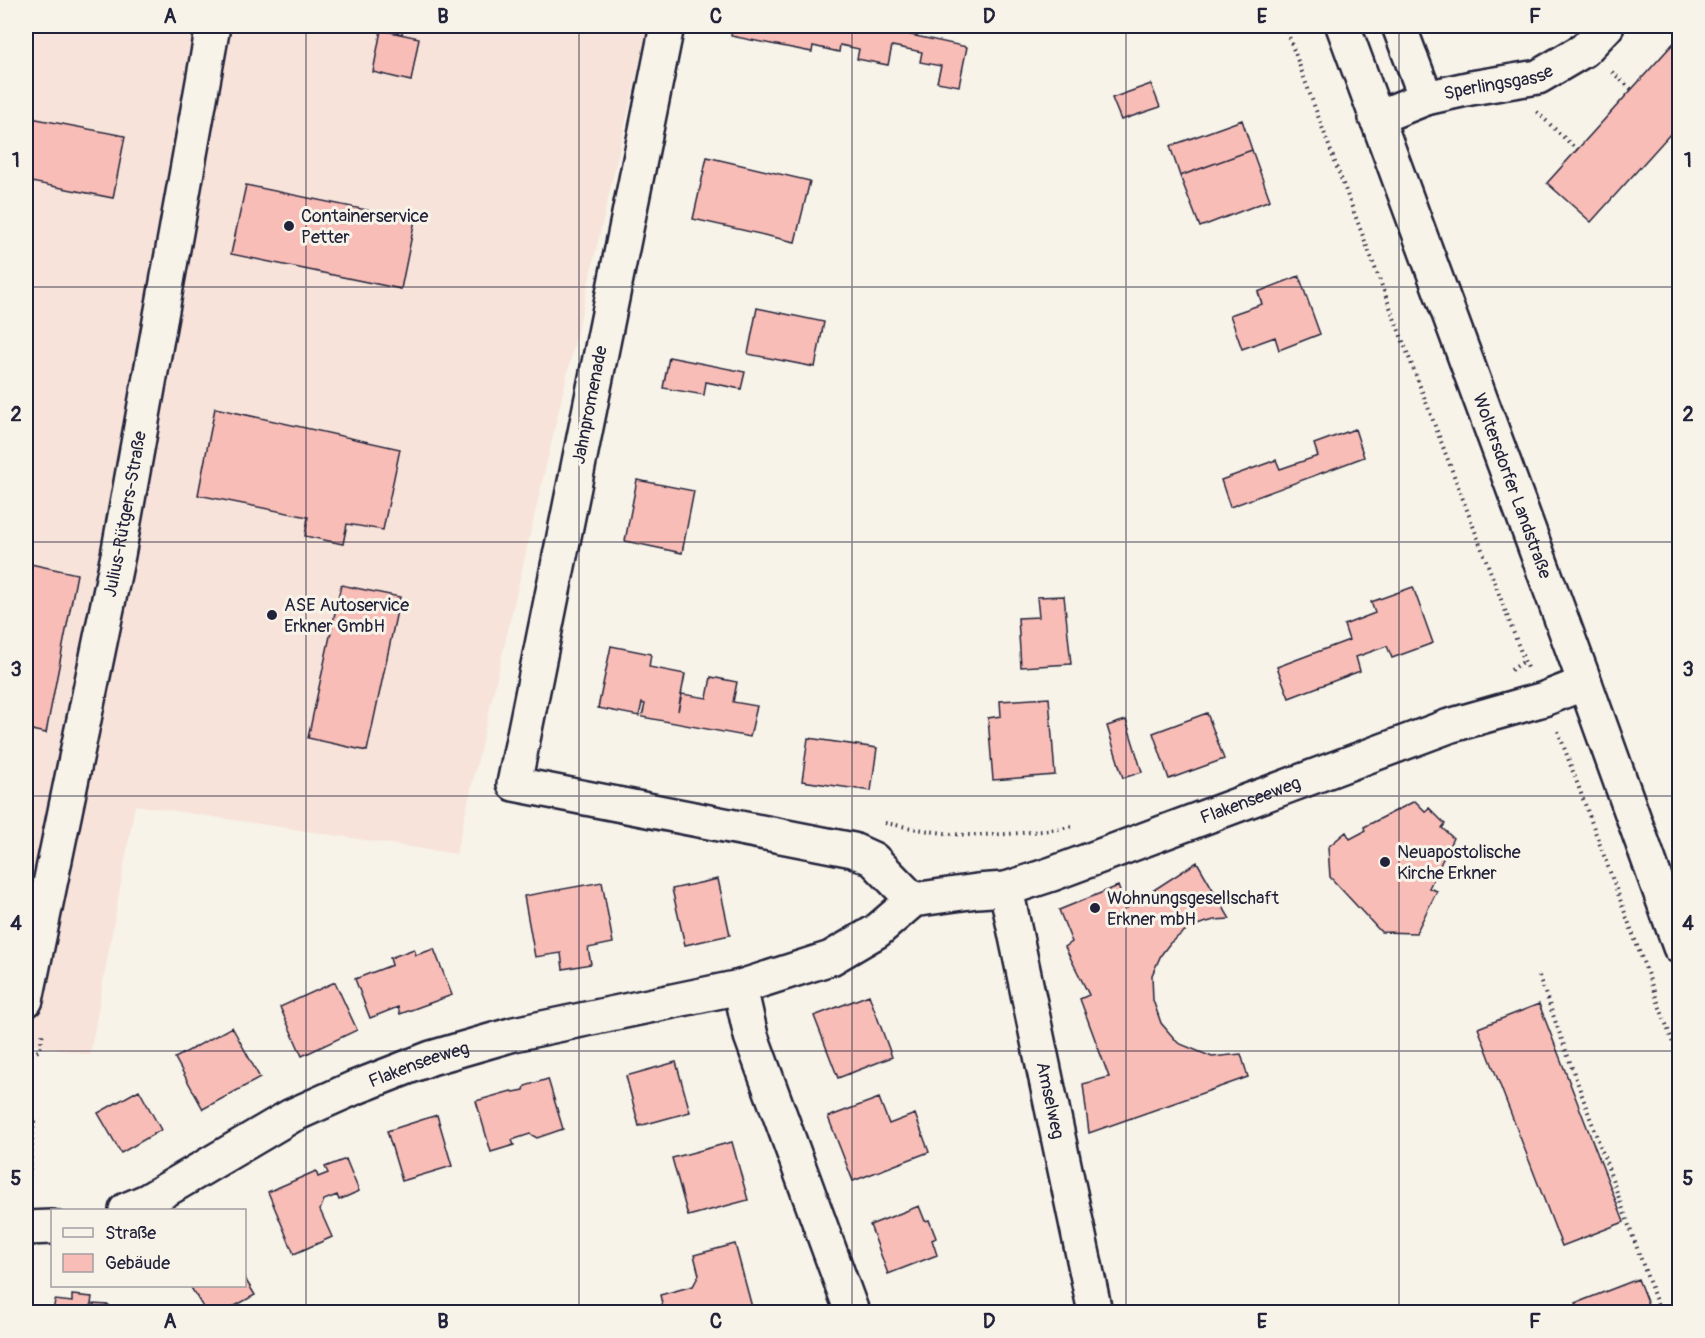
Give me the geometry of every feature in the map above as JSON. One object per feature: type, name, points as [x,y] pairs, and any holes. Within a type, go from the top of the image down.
[{"type":"street","name":"Julius-Rütgers-Straße","points":[[26,999],[118,555],[213,26]]},
{"type":"street","name":"Jahnpromenade","points":[[667,26],[514,784],[853,850],[873,859],[912,900]]},
{"type":"street","name":"Woltersdorfer Landstraße","points":[[1343,26],[1680,947]]},
{"type":"street","points":[[1399,26],[1426,98]]},
{"type":"street","name":"Sperlingsgasse","points":[[1376,118],[1426,98],[1538,77],[1584,50],[1607,26]]},
{"type":"street","name":"Flakenseeweg","points":[[128,1209],[147,1201],[291,1116],[431,1058],[514,1034],[740,987],[831,958],[877,931],[912,900],[1006,889],[1052,874],[1449,726],[1544,699],[1585,683]]},
{"type":"street","name":"Amselweg","points":[[1006,889],[1095,1312]]},
{"type":"street","points":[[740,987],[751,1036],[852,1312]]},
{"type":"street","points":[[26,1228],[51,1227]]},
{"type":"path","points":[[1285,26],[1523,662],[1560,733],[1680,1062]]},
{"type":"path","points":[[1607,67],[1632,89]]},
{"type":"path","points":[[1530,105],[1577,150]]},
{"type":"path","points":[[1507,672],[1523,662]]},
{"type":"path","points":[[883,822],[916,829],[971,835],[1042,832],[1076,826]]},
{"type":"path","points":[[1539,976],[1660,1312]]},
{"type":"path","points":[[26,1112],[34,1122],[28,1192]]},
{"type":"shaded area","points":[[26,26],[648,26],[456,854],[135,805],[90,1055],[26,1043]]},
{"type":"building","points":[[367,26],[404,26],[402,34]]},
{"type":"building","points":[[732,26],[908,26],[906,34],[967,47],[959,86],[937,82],[941,66],[920,62],[922,52],[892,46],[888,65],[857,59],[859,49],[840,45],[839,52],[813,46],[812,52],[731,36]]},
{"type":"building","points":[[1058,26],[1079,26],[1060,32]]},
{"type":"building","points":[[381,30],[419,38],[411,81],[373,72]]},
{"type":"building","points":[[1680,36],[1680,123],[1591,222],[1547,183]]},
{"type":"building","points":[[1151,84],[1160,107],[1121,120],[1112,98]]},
{"type":"building","points":[[26,117],[125,136],[113,198],[26,181]]},
{"type":"building","points":[[1242,120],[1252,150],[1180,176],[1170,146]]},
{"type":"building","points":[[1252,150],[1270,200],[1200,227],[1180,176]]},
{"type":"building","points":[[707,157],[810,181],[795,242],[693,219]]},
{"type":"building","points":[[246,185],[415,220],[401,289],[231,254]]},
{"type":"building","points":[[1299,276],[1320,334],[1279,350],[1275,337],[1242,349],[1230,315],[1262,304],[1258,292]]},
{"type":"building","points":[[757,308],[824,322],[815,367],[748,354]]},
{"type":"building","points":[[669,357],[745,372],[741,389],[706,382],[704,395],[663,388]]},
{"type":"building","points":[[215,408],[400,449],[383,530],[347,524],[343,544],[305,536],[308,517],[198,495]]},
{"type":"building","points":[[1355,429],[1364,457],[1230,507],[1221,480],[1276,460],[1280,469],[1318,456],[1314,444]]},
{"type":"building","points":[[637,480],[694,491],[682,553],[625,541]]},
{"type":"building","points":[[26,563],[77,574],[46,733],[26,729]]},
{"type":"building","points":[[341,585],[400,597],[367,751],[308,738]]},
{"type":"building","points":[[1413,587],[1433,643],[1392,658],[1387,646],[1356,657],[1360,671],[1289,698],[1277,667],[1349,640],[1344,625],[1375,613],[1371,602]]},
{"type":"building","points":[[1064,596],[1071,664],[1021,667],[1018,618],[1039,617],[1037,597]]},
{"type":"building","points":[[611,646],[651,654],[649,667],[685,674],[678,711],[682,694],[707,698],[711,677],[737,682],[733,702],[757,706],[750,737],[642,717],[645,704],[642,703],[639,716],[598,708]]},
{"type":"building","points":[[1049,698],[1055,775],[993,780],[988,718],[1001,716],[1000,701]]},
{"type":"building","points":[[1207,713],[1224,759],[1169,779],[1153,733]]},
{"type":"building","points":[[1126,720],[1142,772],[1123,778],[1107,726]]},
{"type":"building","points":[[808,738],[877,748],[871,791],[802,781]]},
{"type":"building","name":"Neuapostolische Kirche Erkner","points":[[1415,801],[1426,812],[1429,808],[1445,824],[1442,828],[1453,838],[1429,888],[1437,891],[1416,933],[1381,932],[1330,877],[1328,847],[1346,832],[1350,839],[1365,831],[1364,827]]},
{"type":"building","points":[[1197,862],[1230,919],[1214,920],[1190,927],[1170,943],[1161,955],[1152,975],[1153,1000],[1161,1023],[1178,1043],[1212,1057],[1241,1054],[1248,1077],[1089,1133],[1083,1084],[1109,1077],[1080,999],[1089,995],[1065,947],[1072,942],[1059,910],[1118,886],[1126,908]]},
{"type":"building","points":[[718,879],[730,935],[685,945],[672,889]]},
{"type":"building","points":[[602,882],[613,943],[588,948],[591,964],[563,969],[561,953],[535,957],[524,896]]},
{"type":"building","points":[[414,949],[416,955],[434,949],[452,995],[400,1014],[398,1007],[370,1018],[355,979],[392,965],[390,958]]},
{"type":"building","points":[[335,982],[357,1030],[302,1056],[280,1007]]},
{"type":"building","points":[[869,995],[892,1057],[838,1078],[814,1016]]},
{"type":"building","points":[[1539,1004],[1624,1222],[1562,1246],[1478,1028]]},
{"type":"building","points":[[232,1027],[260,1078],[203,1109],[175,1058]]},
{"type":"building","points":[[676,1062],[690,1112],[639,1126],[626,1076]]},
{"type":"building","points":[[548,1079],[563,1129],[537,1138],[530,1134],[512,1140],[514,1145],[491,1152],[476,1101],[511,1091],[524,1090],[525,1086]]},
{"type":"building","points":[[139,1090],[161,1130],[121,1153],[98,1113]]},
{"type":"building","points":[[879,1098],[889,1124],[915,1114],[929,1152],[853,1181],[828,1117]]},
{"type":"building","points":[[437,1115],[452,1166],[402,1181],[387,1131]]},
{"type":"building","points":[[732,1142],[748,1200],[688,1216],[672,1158]]},
{"type":"building","points":[[346,1159],[359,1191],[339,1200],[337,1195],[324,1200],[320,1210],[332,1237],[294,1254],[268,1192],[316,1171],[318,1177],[328,1173],[325,1167]]},
{"type":"building","points":[[919,1206],[925,1221],[929,1220],[936,1238],[932,1240],[937,1255],[888,1274],[870,1225]]},
{"type":"building","points":[[735,1244],[753,1311],[664,1312],[660,1295],[693,1286],[699,1275],[694,1255]]},
{"type":"building","points":[[1638,1279],[1651,1312],[1580,1312],[1576,1303]]},
{"type":"building","points":[[246,1280],[255,1295],[224,1312],[206,1312],[191,1287],[246,1287]]},
{"type":"building","points":[[72,1295],[92,1297],[91,1304],[109,1305],[108,1312],[53,1312],[55,1300],[72,1302]]},
{"type":"place","name":"Containerservice Petter","points":[[289,226]]},
{"type":"place","name":"ASE Autoservice Erkner GmbH","points":[[272,615]]},
{"type":"place","name":"Neuapostolische Kirche Erkner","points":[[1385,862]]},
{"type":"place","name":"Wohnungsgesellschaft Erkner mbH","points":[[1095,908]]}]
